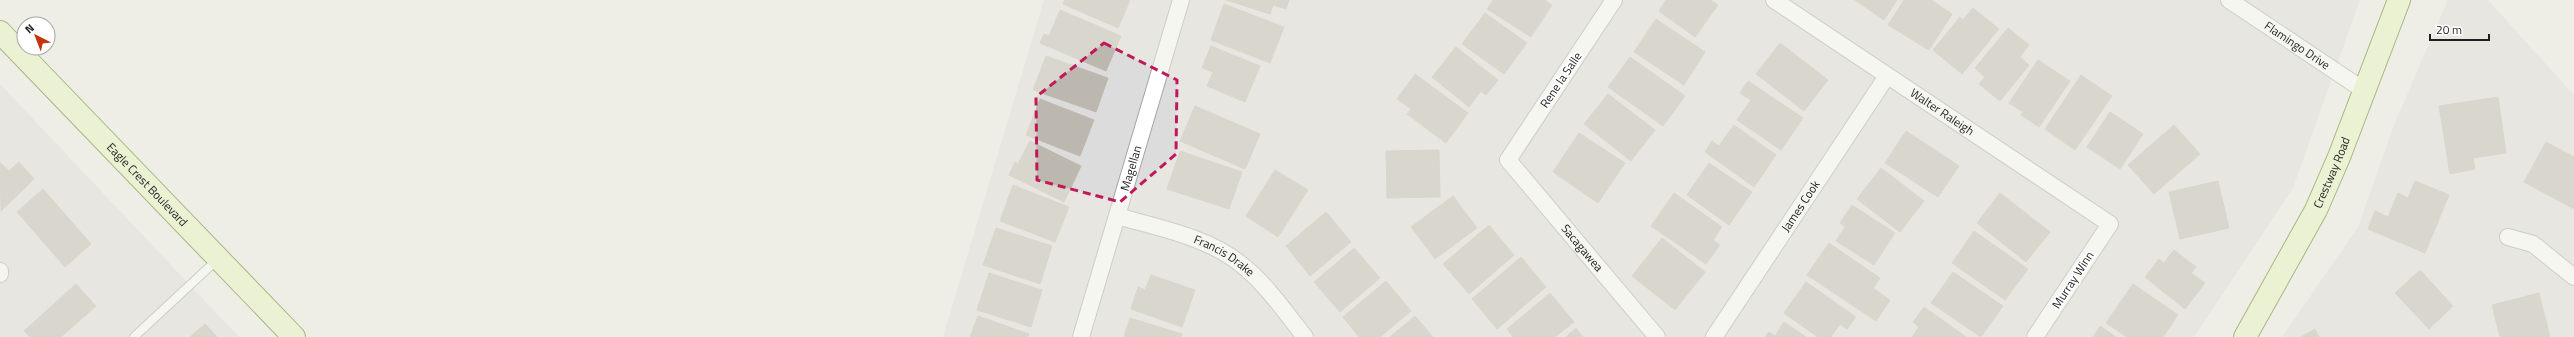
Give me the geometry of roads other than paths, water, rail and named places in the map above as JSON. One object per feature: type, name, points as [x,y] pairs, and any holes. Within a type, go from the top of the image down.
[{"type":"main road","name":"Crestway Road","points":[[2245,337],[2316,210],[2365,91],[2399,0]]},
{"type":"main road","name":"Eagle Crest Boulevard","points":[[0,32],[294,337]]},
{"type":"street","name":"Magellan","points":[[1081,337],[1181,0]]},
{"type":"street","name":"Rene la Salle","points":[[1508,160],[1614,0]]},
{"type":"street","name":"Walter Raleigh","points":[[1774,0],[2110,224]]},
{"type":"street","name":"Flamingo Drive","points":[[2229,0],[2365,91]]},
{"type":"street","name":"James Cook","points":[[1714,337],[1888,76]]},
{"type":"street","name":"Sacagawea","points":[[1508,160],[1657,337]]},
{"type":"street","name":"Francis Drake","points":[[1117,216],[1209,245],[1242,265],[1268,291],[1304,337]]},
{"type":"street","name":"Murray Winn","points":[[2035,337],[2110,224]]},
{"type":"street","points":[[2508,237],[2533,244],[2574,277]]},
{"type":"lane","points":[[134,337],[218,259]]}]
